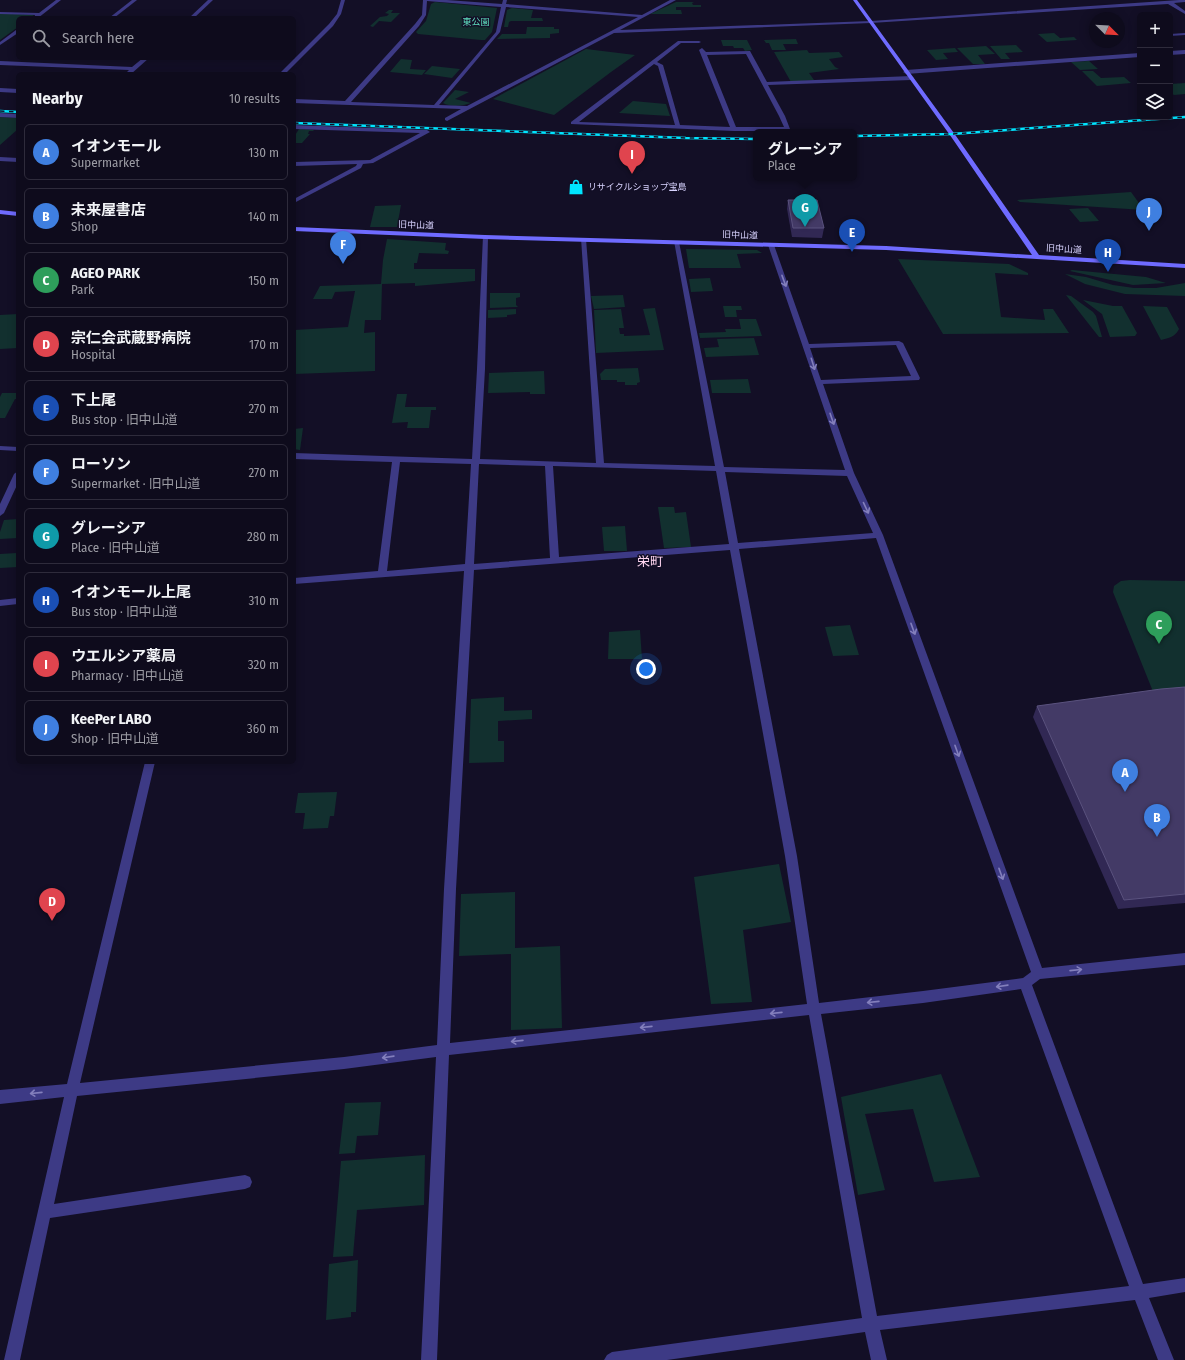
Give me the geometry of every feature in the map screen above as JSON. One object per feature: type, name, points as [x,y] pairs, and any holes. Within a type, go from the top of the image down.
[{"type":"main road","points":[[855,0],[954,137],[1036,256]]},
{"type":"main road","points":[[0,212],[16,214]]},
{"type":"main road","name":"旧中山道","points":[[296,229],[485,237],[886,248],[1185,266]]},
{"type":"street","points":[[38,16],[59,0]]},
{"type":"street","points":[[114,16],[135,0]]},
{"type":"street","points":[[193,16],[211,0]]},
{"type":"street","points":[[284,72],[331,25],[339,14],[343,0]]},
{"type":"street","points":[[346,103],[417,25],[424,15],[427,0],[504,3],[641,16]]},
{"type":"street","points":[[447,119],[674,0]]},
{"type":"street","points":[[1168,1],[1185,13]]},
{"type":"street","points":[[611,32],[871,22],[1185,1]]},
{"type":"street","points":[[435,107],[498,32],[504,3]]},
{"type":"street","points":[[0,13],[41,14]]},
{"type":"street","points":[[694,29],[734,129]]},
{"type":"street","points":[[0,44],[16,32]]},
{"type":"street","points":[[1173,35],[1185,34]]},
{"type":"street","points":[[699,42],[680,42],[574,124],[734,129],[787,129],[782,116],[748,52],[704,54]]},
{"type":"street","points":[[1173,53],[1185,52]]},
{"type":"street","points":[[906,72],[1137,55]]},
{"type":"street","points":[[48,65],[55,60]]},
{"type":"street","points":[[130,72],[144,60]]},
{"type":"street","points":[[653,62],[660,65],[678,127]]},
{"type":"street","points":[[0,63],[134,69]]},
{"type":"street","points":[[764,84],[911,78]]},
{"type":"street","points":[[0,90],[16,91]]},
{"type":"street","points":[[296,101],[468,108]]},
{"type":"street","points":[[0,115],[16,116]]},
{"type":"street","points":[[296,127],[427,132],[371,162],[296,164]]},
{"type":"street","points":[[0,159],[16,160]]},
{"type":"street","points":[[296,200],[359,167],[361,162]]},
{"type":"street","points":[[429,1360],[442,1050],[482,361],[485,237]]},
{"type":"street","points":[[583,239],[600,465]]},
{"type":"street","points":[[676,242],[720,470],[791,856],[814,1009],[871,1324],[879,1360]]},
{"type":"street","points":[[771,245],[850,473],[879,535],[1038,974]]},
{"type":"street","points":[[807,346],[899,343],[916,378],[819,382]]},
{"type":"street","points":[[0,448],[16,449]]},
{"type":"street","points":[[296,456],[850,473]]},
{"type":"street","points":[[382,574],[396,459]]},
{"type":"street","points":[[549,463],[555,560]]},
{"type":"street","points":[[0,513],[16,478]]},
{"type":"street","points":[[296,580],[879,535]]},
{"type":"street","points":[[0,603],[16,601]]},
{"type":"street","points":[[12,1360],[72,1089],[150,764]]},
{"type":"street","points":[[0,1097],[344,1063],[442,1050],[923,997],[1026,983],[1038,974],[1185,959]]},
{"type":"street","points":[[1026,983],[1139,1292],[1166,1360]]},
{"type":"street","points":[[45,1212],[245,1182]]},
{"type":"street","points":[[612,1360],[871,1324],[1139,1292],[1185,1285]]},
{"type":"green space","name":"東公園","points":[[435,2],[497,8],[492,32],[485,40],[418,34],[416,32],[426,21],[431,4]]},
{"type":"green space","points":[[676,2],[694,2],[692,3],[693,5],[701,5],[701,7],[676,7],[676,10],[681,10],[682,14],[650,14]]},
{"type":"green space","points":[[512,8],[533,10],[531,18],[542,18],[543,21],[511,21],[509,22],[508,27],[504,27],[507,10]]},
{"type":"green space","points":[[389,10],[393,10],[391,13],[400,13],[391,22],[379,21],[373,27],[370,26],[380,17],[387,16],[389,14],[385,13]]},
{"type":"green space","points":[[0,13],[34,15],[16,16],[16,28],[0,40]]},
{"type":"green space","points":[[527,27],[554,27],[554,29],[559,29],[559,33],[550,34],[550,38],[497,39],[502,34],[526,34]]},
{"type":"green space","points":[[1054,33],[1060,38],[1074,37],[1077,40],[1047,42],[1038,34]]},
{"type":"green space","points":[[796,39],[798,44],[783,44],[786,50],[772,50],[769,43],[766,43],[764,40]]},
{"type":"green space","points":[[721,40],[747,40],[752,50],[745,51],[743,48],[723,46]]},
{"type":"green space","points":[[1016,45],[1023,52],[1005,53],[1010,59],[1001,59],[990,46]]},
{"type":"green space","points":[[986,46],[995,54],[978,55],[985,64],[973,64],[957,48]]},
{"type":"green space","points":[[955,48],[958,52],[943,53],[948,59],[936,60],[927,50]]},
{"type":"green space","points":[[586,49],[635,55],[554,115],[493,99]]},
{"type":"green space","points":[[807,50],[809,53],[839,52],[843,57],[829,59],[835,67],[839,69],[809,73],[814,80],[791,82],[774,52]]},
{"type":"green space","points":[[401,59],[412,60],[410,69],[426,70],[422,75],[390,72]]},
{"type":"green space","points":[[1089,61],[1098,69],[1080,70],[1071,62]]},
{"type":"green space","points":[[432,66],[460,69],[452,78],[424,74]]},
{"type":"green space","points":[[1082,71],[1093,71],[1101,78],[1124,77],[1131,83],[1097,86]]},
{"type":"green space","points":[[1185,83],[1185,94],[1173,94],[1173,84]]},
{"type":"green space","points":[[455,90],[469,92],[455,99],[471,103],[457,106],[443,103]]},
{"type":"green space","points":[[633,101],[666,104],[670,116],[619,113]]},
{"type":"green space","points":[[0,117],[16,118],[16,131],[0,145]]},
{"type":"green space","points":[[299,129],[314,130],[309,131],[308,134],[310,134],[302,143],[296,143],[296,134]]},
{"type":"green space","points":[[1131,192],[1144,210],[1020,202],[1017,200]]},
{"type":"green space","points":[[401,205],[397,227],[370,227],[375,206]]},
{"type":"green space","points":[[1088,208],[1099,221],[1080,222],[1069,209]]},
{"type":"green space","points":[[387,239],[446,243],[445,250],[449,251],[448,254],[419,253],[417,263],[414,263],[414,269],[475,269],[475,281],[415,286],[415,283],[382,284],[381,320],[365,320],[364,333],[375,332],[375,371],[296,374],[296,330],[348,327],[355,291],[335,292],[332,299],[313,299],[320,286],[381,284]]},
{"type":"green space","points":[[686,249],[757,250],[762,253],[737,254],[741,268],[689,268]]},
{"type":"green space","points":[[898,259],[1009,264],[1028,273],[1028,275],[995,273],[1001,317],[1045,320],[1043,309],[1053,309],[1069,333],[943,334]]},
{"type":"green space","points":[[1070,271],[1146,277],[1166,283],[1133,285]]},
{"type":"green space","points":[[1065,274],[1086,277],[1113,285],[1134,288],[1156,288],[1185,283],[1185,296],[1125,294],[1085,284]]},
{"type":"green space","points":[[710,278],[713,291],[691,292],[689,279]]},
{"type":"green space","points":[[490,293],[520,293],[520,297],[516,298],[516,305],[518,307],[490,308]]},
{"type":"green space","points":[[623,295],[625,307],[594,309],[591,296]]},
{"type":"green space","points":[[1066,295],[1071,296],[1093,312],[1096,316],[1102,337],[1099,337]]},
{"type":"green space","points":[[1083,300],[1113,306],[1122,306],[1137,333],[1135,336],[1110,337],[1102,314]]},
{"type":"green space","points":[[723,306],[741,306],[742,310],[736,310],[737,317],[725,317]]},
{"type":"green space","points":[[1143,306],[1167,307],[1179,329],[1176,334],[1172,337],[1161,340]]},
{"type":"green space","points":[[655,308],[664,350],[596,353],[594,310],[621,309],[624,328],[619,328],[620,334],[624,334],[624,336],[650,335],[643,309]]},
{"type":"green space","points":[[516,309],[516,314],[507,315],[507,317],[488,318],[488,310]]},
{"type":"green space","points":[[16,314],[16,348],[0,349],[0,315]]},
{"type":"green space","points":[[739,319],[756,319],[762,336],[700,338],[699,333],[726,332],[725,329],[741,329]]},
{"type":"green space","points":[[754,338],[759,355],[706,357],[704,348],[719,347],[717,339]]},
{"type":"green space","points":[[638,368],[640,382],[637,383],[637,385],[625,385],[625,382],[617,382],[617,380],[601,380],[600,374],[605,369]]},
{"type":"green space","points":[[544,371],[545,394],[530,394],[530,392],[488,393],[489,373]]},
{"type":"green space","points":[[748,379],[751,393],[712,393],[710,380]]},
{"type":"green space","points":[[2,393],[16,393],[16,399],[5,418],[0,418],[0,397]]},
{"type":"green space","points":[[397,394],[407,394],[405,407],[436,407],[436,410],[431,410],[429,428],[407,428],[408,422],[392,423]]},
{"type":"green space","points":[[303,428],[300,450],[296,449],[296,429]]},
{"type":"green space","points":[[658,507],[674,507],[675,513],[686,512],[691,547],[664,548]]},
{"type":"green space","points":[[16,519],[16,538],[0,539],[0,532],[4,520]]},
{"type":"green space","points":[[625,526],[627,551],[604,551],[602,527]]},
{"type":"green space","points":[[16,553],[16,567],[0,568],[0,554]]},
{"type":"green space","points":[[1121,581],[1185,581],[1185,697],[1156,699],[1113,592],[1114,586]]},
{"type":"green space","points":[[850,625],[859,655],[833,656],[825,627]]},
{"type":"green space","points":[[640,630],[642,659],[608,659],[609,632]]},
{"type":"green space","points":[[504,697],[504,711],[532,710],[532,719],[498,721],[498,741],[504,741],[504,762],[469,763],[471,699]]},
{"type":"green space","points":[[337,792],[334,816],[330,816],[328,828],[303,829],[305,813],[295,813],[298,793]]},
{"type":"green space","points":[[779,864],[791,922],[743,930],[752,1002],[711,1004],[694,877]]},
{"type":"green space","points":[[515,892],[515,948],[560,946],[562,1028],[511,1030],[511,954],[459,956],[461,894]]},
{"type":"green space","points":[[941,1074],[980,1177],[934,1182],[913,1109],[865,1114],[885,1190],[858,1195],[841,1097]]},
{"type":"green space","points":[[381,1102],[378,1135],[357,1136],[355,1153],[339,1154],[345,1103]]},
{"type":"green space","points":[[425,1155],[424,1205],[357,1210],[353,1256],[333,1257],[341,1161]]},
{"type":"green space","points":[[358,1260],[356,1312],[351,1312],[351,1317],[326,1320],[329,1264]]},
{"type":"building","points":[[788,200],[817,200],[824,228],[793,228]]},
{"type":"building","points":[[1185,687],[1185,894],[1124,900],[1037,706]]},
{"type":"railway","points":[[0,111],[16,112]]},
{"type":"railway","points":[[857,136],[952,134],[1185,117]]},
{"type":"railway","points":[[296,123],[686,138],[753,139]]},
{"type":"place","name":"ウエルシア薬局","points":[[632,174]]},
{"type":"place","name":"リサイクルショップ宝島","points":[[576,187]]},
{"type":"place","name":"グレーシア","points":[[805,227]]},
{"type":"place","name":"KeePer LABO","points":[[1149,231]]},
{"type":"place","name":"下上尾","points":[[852,252]]},
{"type":"place","name":"ローソン","points":[[343,264]]},
{"type":"place","name":"イオンモール上尾","points":[[1108,272]]},
{"type":"place","name":"AGEO PARK","points":[[1159,644]]},
{"type":"place","name":"イオンモール","points":[[1125,792]]},
{"type":"place","name":"未来屋書店","points":[[1157,837]]},
{"type":"place","name":"宗仁会武蔵野病院","points":[[52,921]]},
{"type":"district","name":"栄町","points":[[650,561]]}]
